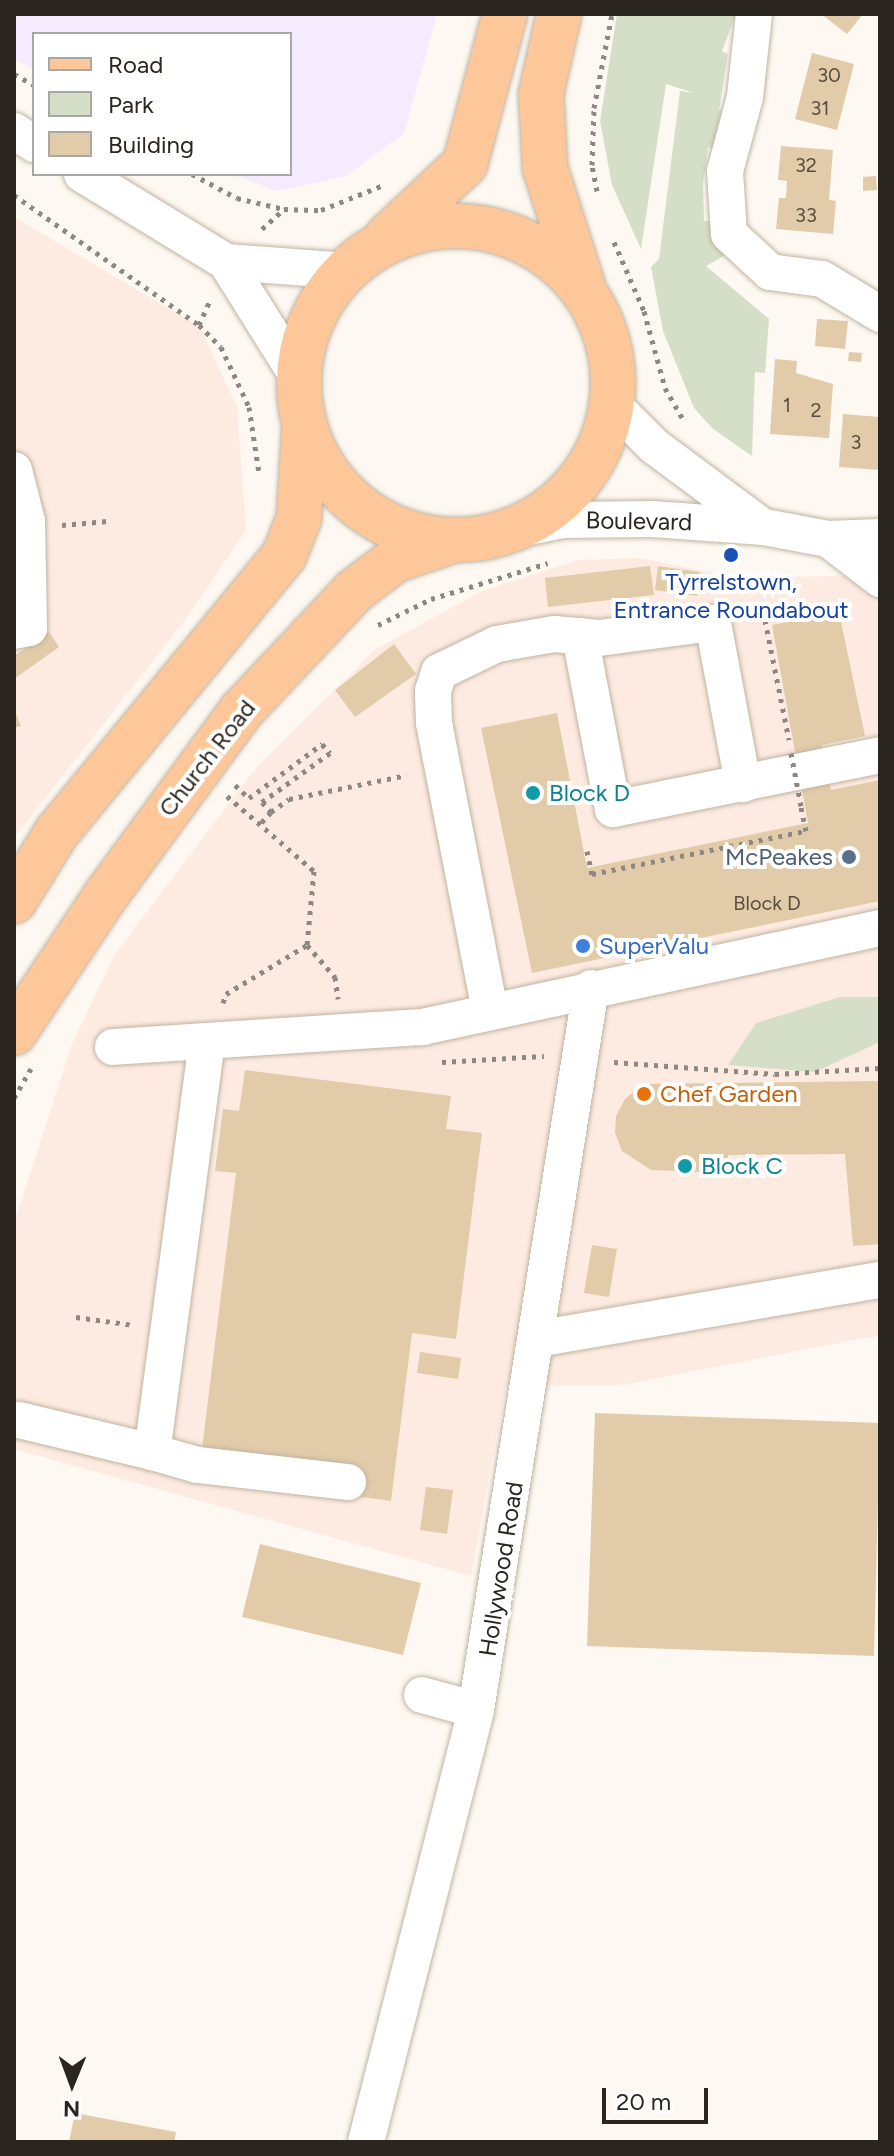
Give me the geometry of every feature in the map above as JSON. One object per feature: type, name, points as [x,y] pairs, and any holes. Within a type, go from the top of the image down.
[{"type":"main road","points":[[14,901],[57,832],[284,556],[299,518],[304,428],[297,375],[302,343],[349,271],[465,164],[505,14]]},
{"type":"main road","points":[[304,428],[316,458],[354,504],[414,535],[453,540],[515,530],[561,501],[593,461],[613,405],[612,356],[602,321],[584,289],[545,168],[541,94],[559,14]]},
{"type":"main road","points":[[382,241],[416,228],[451,224],[495,229],[545,251],[584,289]]},
{"type":"main road","name":"Church Road","points":[[25,1046],[106,895],[242,710],[354,591],[395,560],[453,540]]},
{"type":"street","points":[[754,14],[745,97],[725,171],[729,234],[770,272],[822,279],[880,314]]},
{"type":"street","points":[[14,131],[32,143]]},
{"type":"street","points":[[85,176],[226,262],[297,375]]},
{"type":"street","points":[[226,262],[349,271]]},
{"type":"street","name":"Boulevard","points":[[613,405],[654,446],[764,527]]},
{"type":"street","points":[[14,470],[27,528],[29,628],[14,631]]},
{"type":"street","name":"Boulevard","points":[[515,530],[562,520],[652,519],[764,527],[828,539],[880,537]]},
{"type":"street","points":[[828,539],[880,579]]},
{"type":"street","points":[[490,1011],[443,768],[433,691],[439,672],[497,644],[554,634],[580,636],[713,623],[743,784]]},
{"type":"street","points":[[580,636],[613,809],[880,755]]},
{"type":"street","points":[[113,1047],[422,1027],[591,988],[880,928]]},
{"type":"street","name":"Hollywood Road","points":[[366,2142],[476,1710],[591,988]]},
{"type":"street","points":[[152,1452],[207,1041]]},
{"type":"street","points":[[537,1339],[880,1280]]},
{"type":"street","points":[[19,1420],[198,1465],[348,1482]]},
{"type":"street","points":[[422,1695],[476,1710]]},
{"type":"path","points":[[599,200],[592,165],[594,108],[612,14]]},
{"type":"path","points":[[14,74],[32,84]]},
{"type":"path","points":[[196,176],[237,198],[284,209],[321,210],[387,184]]},
{"type":"path","points":[[14,195],[199,325],[221,347],[249,407],[260,482]]},
{"type":"path","points":[[610,234],[644,311],[665,388],[686,425]]},
{"type":"path","points":[[27,528],[108,521]]},
{"type":"path","points":[[365,635],[431,599],[553,562]]},
{"type":"path","points":[[587,851],[592,874],[806,831],[765,620]]},
{"type":"path","points":[[230,779],[249,798],[322,744],[330,753],[262,802],[271,812]]},
{"type":"path","points":[[261,823],[289,799],[443,768]]},
{"type":"path","points":[[240,807],[314,871],[307,945],[335,977],[343,1032]]},
{"type":"path","points":[[207,1041],[226,994],[307,945]]},
{"type":"path","points":[[14,1098],[25,1046]]},
{"type":"path","points":[[580,1059],[775,1074],[880,1068]]},
{"type":"path","points":[[76,1317],[169,1329]]},
{"type":"shaded area","points":[[14,14],[437,14],[404,134],[346,176],[277,191],[237,176],[292,176],[292,32],[32,32],[32,69],[14,59]]},
{"type":"shaded area","points":[[14,217],[200,327],[237,407],[246,530],[188,616],[14,838]]},
{"type":"shaded area","points":[[641,558],[737,578],[880,575],[880,1335],[621,1385],[506,1385],[471,1576],[14,1449],[14,1224],[72,1044],[115,954],[252,773],[376,649],[482,591],[579,560]]},
{"type":"green space","points":[[617,14],[736,14],[722,51],[728,54],[719,110],[733,114],[721,151],[708,147],[703,183],[704,221],[716,221],[729,253],[706,266],[769,319],[765,373],[755,372],[752,456],[713,429],[694,408],[663,331],[651,267],[659,259],[680,91],[694,93],[666,84],[641,249],[612,185],[600,121]]},
{"type":"green space","points":[[840,997],[880,997],[880,1042],[815,1072],[728,1065],[756,1023]]},
{"type":"building","points":[[821,14],[863,14],[847,34]]},
{"type":"building","points":[[812,53],[854,64],[837,130],[795,119]]},
{"type":"building","points":[[781,146],[833,150],[829,200],[836,201],[833,234],[776,229],[779,198],[786,198],[787,181],[778,180]]},
{"type":"building","points":[[876,176],[877,190],[863,191],[863,177]]},
{"type":"building","points":[[817,319],[848,321],[845,349],[815,346]]},
{"type":"building","points":[[849,352],[862,353],[861,362],[848,361]]},
{"type":"building","points":[[775,359],[797,361],[796,373],[833,384],[829,438],[770,434]]},
{"type":"building","points":[[843,414],[880,417],[880,470],[839,467]]},
{"type":"building","points":[[650,566],[654,595],[548,607],[545,578]]},
{"type":"building","points":[[658,566],[700,572],[697,596],[655,590]]},
{"type":"building","name":"Block D","points":[[839,612],[865,736],[822,745],[831,790],[880,780],[880,901],[532,973],[481,728],[557,713],[587,868],[808,823],[772,625]]},
{"type":"building","points":[[49,632],[59,647],[14,679],[14,656]]},
{"type":"building","points":[[394,644],[416,674],[355,717],[335,690]]},
{"type":"building","points":[[14,709],[21,726],[14,728]]},
{"type":"building","points":[[245,1070],[451,1096],[446,1129],[482,1133],[456,1339],[412,1333],[391,1501],[354,1496],[202,1449],[236,1173],[215,1171],[223,1109],[239,1111]]},
{"type":"building","name":"Block C","points":[[880,1081],[880,1244],[853,1246],[845,1154],[728,1155],[728,1173],[651,1170],[622,1151],[615,1133],[616,1116],[625,1099],[643,1084]]},
{"type":"building","points":[[592,1245],[617,1249],[609,1297],[584,1293]]},
{"type":"building","points":[[420,1352],[461,1358],[458,1379],[417,1373]]},
{"type":"building","points":[[595,1413],[880,1423],[874,1656],[587,1646]]},
{"type":"building","points":[[426,1487],[453,1490],[447,1534],[420,1530]]},
{"type":"building","points":[[260,1544],[421,1583],[403,1655],[242,1617]]},
{"type":"building","points":[[75,2113],[176,2132],[174,2142],[69,2142]]},
{"type":"place","name":"Tyrrelstown, Entrance Roundabout","points":[[731,555]]},
{"type":"place","name":"Block D","points":[[533,793]]},
{"type":"place","name":"McPeakes","points":[[849,857]]},
{"type":"place","name":"SuperValu","points":[[583,946]]},
{"type":"place","name":"Chef Garden","points":[[644,1094]]},
{"type":"place","name":"Block C","points":[[685,1166]]}]
